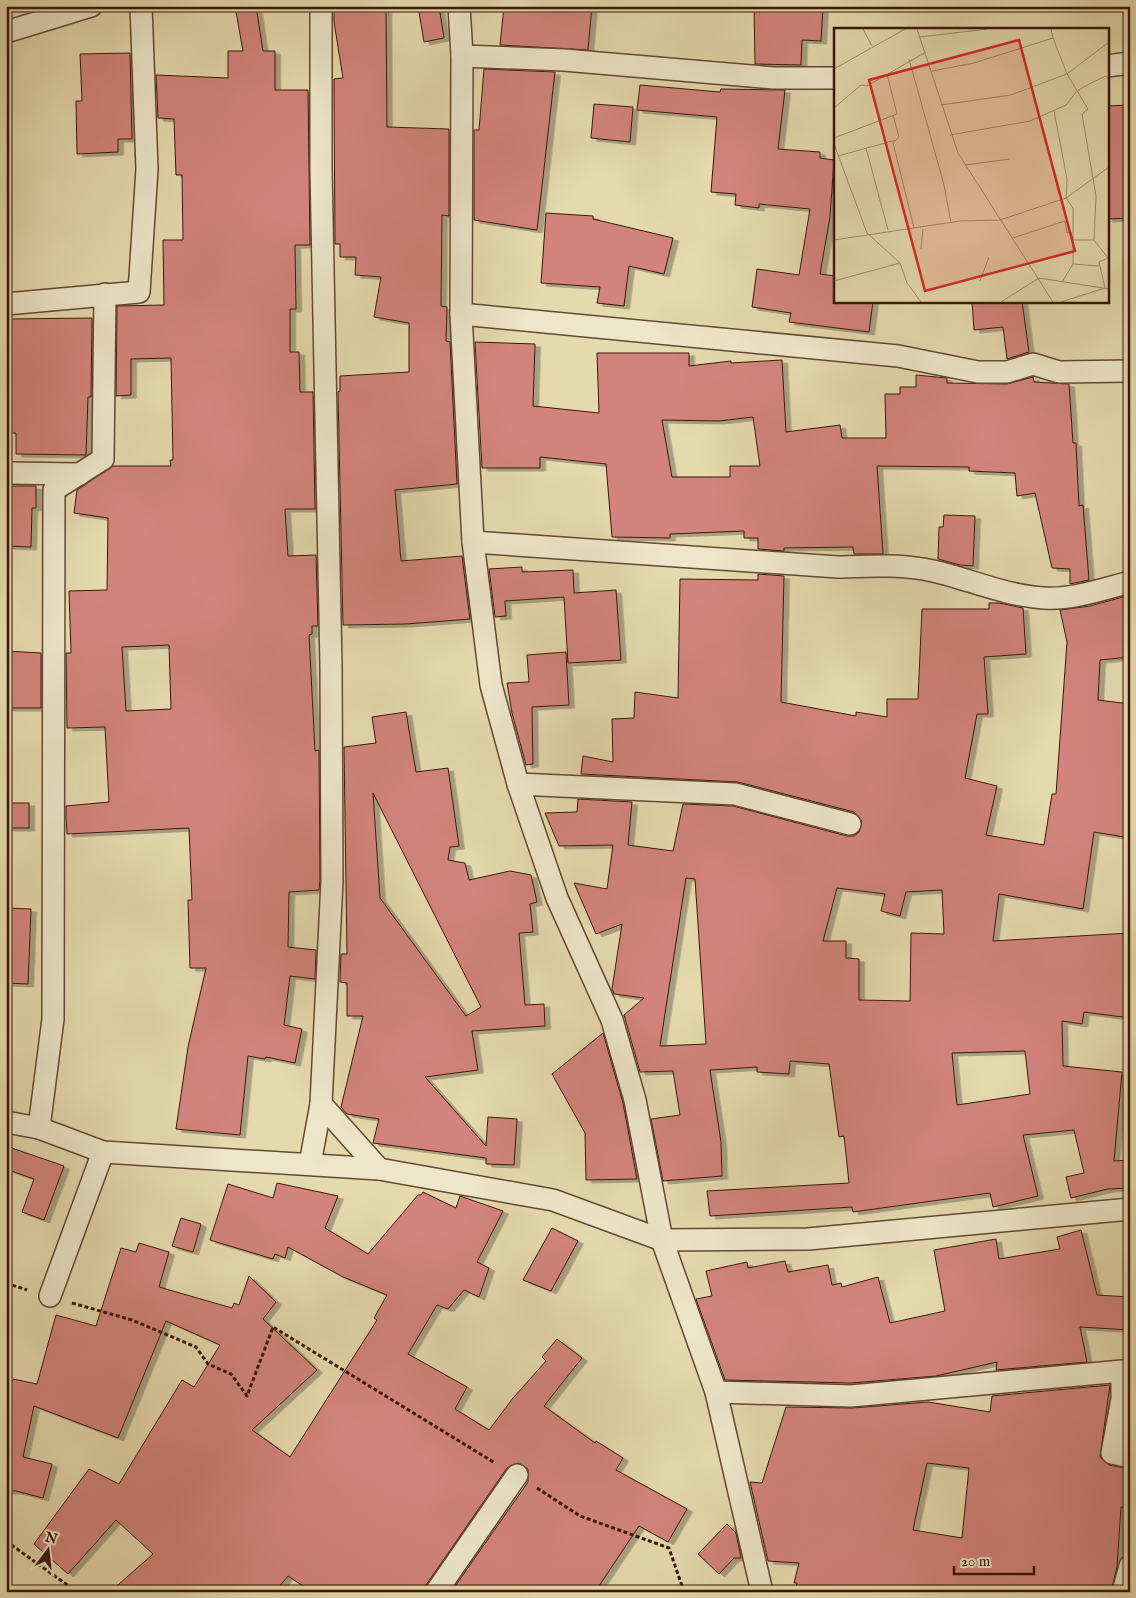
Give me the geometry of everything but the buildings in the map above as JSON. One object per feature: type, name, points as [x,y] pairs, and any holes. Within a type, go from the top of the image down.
[{"type":"street","points":[[6,32],[91,6]]},
{"type":"street","points":[[6,304],[139,292],[147,169],[141,6]]},
{"type":"street","points":[[310,1164],[320,1104],[332,881],[331,667],[321,169],[321,6]]},
{"type":"street","points":[[459,6],[462,56],[461,314],[473,542],[491,685],[518,784],[557,898],[612,1020],[635,1100],[662,1240],[716,1392],[762,1592]]},
{"type":"street","points":[[462,56],[564,60],[774,78],[834,78]]},
{"type":"street","points":[[1108,66],[1130,63]]},
{"type":"street","points":[[39,1128],[53,1019],[54,490],[103,459],[105,294]]},
{"type":"street","points":[[461,314],[898,356],[978,372],[1007,372],[1033,364],[1059,372],[1130,371]]},
{"type":"street","points":[[6,473],[80,474]]},
{"type":"street","points":[[473,542],[838,567],[888,565],[931,570],[1023,595],[1044,598],[1063,598],[1130,582]]},
{"type":"street","points":[[518,784],[735,794],[850,824]]},
{"type":"street","points":[[320,1104],[378,1169]]},
{"type":"street","points":[[6,1122],[39,1128],[103,1152],[378,1169],[553,1200],[662,1240],[808,1239],[1130,1209]]},
{"type":"street","points":[[50,1296],[103,1152]]},
{"type":"street","points":[[716,1392],[851,1396],[1126,1370],[1112,1453],[1130,1457]]},
{"type":"street","points":[[436,1592],[517,1475]]},
{"type":"street","points":[[1123,1592],[1130,1566]]},
{"type":"path","points":[[6,1283],[132,1320],[196,1347],[208,1364],[231,1374],[247,1396],[273,1327],[517,1475],[580,1516],[669,1548],[684,1592]]},
{"type":"path","points":[[6,1541],[77,1592]]}]
